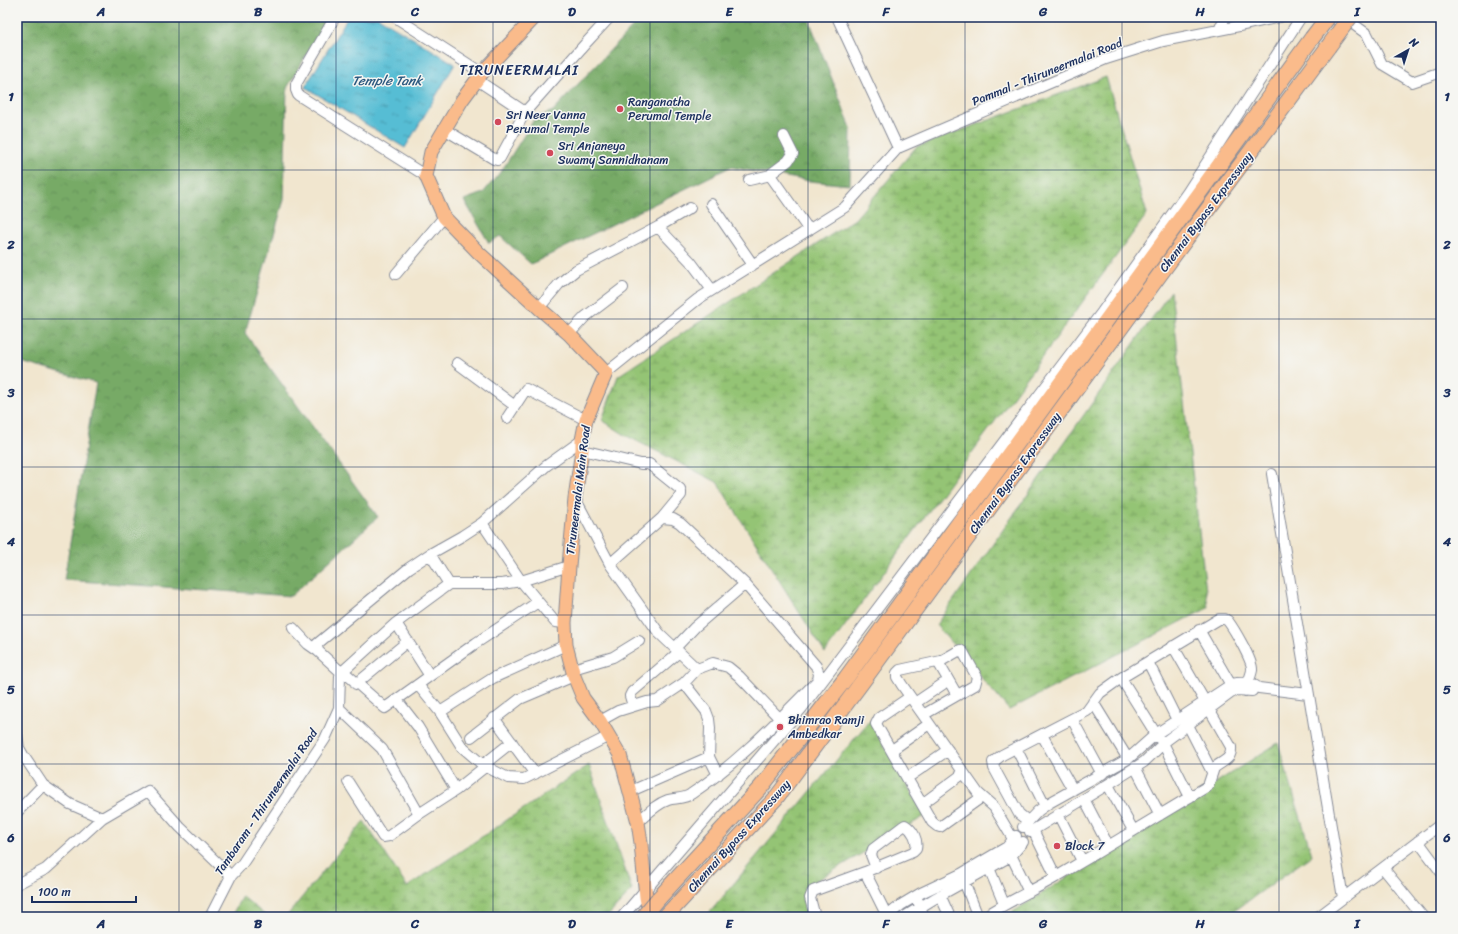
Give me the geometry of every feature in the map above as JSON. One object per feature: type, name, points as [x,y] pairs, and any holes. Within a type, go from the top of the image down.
[{"type":"highway","name":"Chennai Bypass Expressway","points":[[643,917],[761,787],[846,678],[1191,197],[1328,17]]},
{"type":"highway","name":"Chennai Bypass Expressway","points":[[665,917],[776,798],[866,678],[1174,255],[1350,17]]},
{"type":"main road","points":[[535,17],[480,76],[462,100],[431,152],[426,176],[444,216],[479,253],[570,334],[606,373]]},
{"type":"main road","name":"Tiruneermalai Main Road","points":[[606,373],[586,420],[582,445],[568,566],[565,623],[566,645],[573,672],[583,698],[600,721],[620,755],[638,822],[650,917]]},
{"type":"main road","name":"Tiruneermalai Main Road","points":[[646,890],[656,917]]},
{"type":"street","points":[[335,17],[296,84],[298,95],[426,176]]},
{"type":"street","points":[[395,17],[480,76],[525,112]]},
{"type":"street","points":[[444,129],[497,160],[500,158],[525,112],[586,42],[610,17]]},
{"type":"street","points":[[606,373],[698,299],[845,207],[898,148],[837,17]]},
{"type":"street","points":[[1219,30],[1225,17]]},
{"type":"street","name":"Pammal - Thiruneermalai Road","points":[[898,148],[1106,59],[1163,41],[1280,17]]},
{"type":"street","points":[[1191,197],[1301,17]]},
{"type":"street","points":[[1328,17],[1353,24],[1367,34],[1382,64],[1412,82],[1441,72]]},
{"type":"street","points":[[749,180],[771,175],[788,161],[793,154],[784,136]]},
{"type":"street","points":[[771,175],[809,230]]},
{"type":"street","points":[[711,204],[753,265]]},
{"type":"street","points":[[539,308],[559,284],[576,270],[658,227],[690,208]]},
{"type":"street","points":[[396,274],[444,216]]},
{"type":"street","points":[[658,227],[691,262],[712,290]]},
{"type":"street","points":[[638,822],[667,800],[689,796],[718,775],[802,708],[1159,241]]},
{"type":"street","points":[[570,334],[585,317],[623,288]]},
{"type":"street","points":[[457,364],[515,406]]},
{"type":"street","points":[[507,418],[526,390],[586,420]]},
{"type":"street","points":[[318,651],[318,644],[409,568],[482,523],[546,466],[582,445],[641,464],[649,464],[680,489],[681,492],[681,495],[662,518],[610,564]]},
{"type":"street","points":[[1272,474],[1340,900]]},
{"type":"street","points":[[575,498],[610,564],[659,633],[697,668]]},
{"type":"street","points":[[622,917],[646,890],[818,680],[819,674],[816,666],[745,584],[680,522],[673,519],[662,518]]},
{"type":"street","points":[[482,523],[520,581],[555,622],[565,623]]},
{"type":"street","points":[[430,554],[449,584]]},
{"type":"street","points":[[342,672],[396,623],[449,584],[502,584],[520,581],[568,566]]},
{"type":"street","points":[[633,706],[630,696],[632,692],[677,650],[695,627],[745,584]]},
{"type":"street","points":[[293,628],[308,644],[385,708],[476,642],[538,602]]},
{"type":"street","points":[[1017,839],[1029,839],[1028,827],[1045,806],[1128,759],[1156,734],[1177,720],[1234,691],[1246,687],[1252,672],[1251,662],[1228,621],[1225,619],[1219,619],[1199,630],[1121,678],[1100,693],[1087,711],[1016,748],[993,762],[993,765],[1019,814],[1028,827],[1056,877]]},
{"type":"street","points":[[396,623],[430,676]]},
{"type":"street","points":[[1199,630],[1231,685]]},
{"type":"street","points":[[356,684],[408,641]]},
{"type":"street","points":[[471,737],[520,699],[573,672],[613,657],[639,641]]},
{"type":"street","points":[[440,712],[493,678],[566,645]]},
{"type":"street","points":[[984,917],[1004,904],[1056,877],[1208,786],[1212,772],[1216,766],[1227,760],[1231,750],[1173,646]]},
{"type":"street","points":[[892,750],[926,720],[957,695],[975,684],[977,679],[965,654],[960,650],[938,662],[900,670],[897,673],[897,677],[912,700],[926,720],[948,750],[964,773],[982,797],[991,803],[1017,839]]},
{"type":"street","points":[[938,662],[957,695]]},
{"type":"street","points":[[1148,662],[1177,720]]},
{"type":"street","points":[[600,721],[618,711],[647,702],[657,701],[684,683],[697,668],[713,663],[728,667],[739,676],[783,722]]},
{"type":"street","name":"Tambaram - Thiruneermalai Road","points":[[210,917],[231,876],[242,864],[325,739],[339,708],[342,672]]},
{"type":"street","points":[[1121,678],[1163,743],[1190,797]]},
{"type":"street","points":[[684,683],[706,711],[709,719],[710,728],[708,757],[718,775]]},
{"type":"street","points":[[1028,827],[1058,814],[1144,762],[1163,743],[1188,725],[1231,685],[1239,683],[1255,691],[1264,689],[1308,694]]},
{"type":"street","points":[[943,684],[912,700],[877,721],[876,724],[932,822],[937,826],[940,827],[982,797]]},
{"type":"street","points":[[418,685],[440,712],[462,746],[485,766],[508,778],[524,779],[609,736]]},
{"type":"street","points":[[397,700],[418,727],[456,790]]},
{"type":"street","points":[[1094,702],[1128,759]]},
{"type":"street","points":[[339,708],[382,749],[419,814]]},
{"type":"street","points":[[494,718],[535,774]]},
{"type":"street","points":[[1072,719],[1106,771],[1133,830]]},
{"type":"street","points":[[1188,725],[1212,772]]},
{"type":"street","points":[[17,734],[19,748],[22,755],[44,785],[70,804],[102,818]]},
{"type":"street","points":[[1042,735],[1073,790]]},
{"type":"street","points":[[348,782],[383,837],[389,836],[456,790],[512,742]]},
{"type":"street","points":[[1016,748],[1045,806]]},
{"type":"street","points":[[907,778],[948,750]]},
{"type":"street","points":[[631,792],[708,757]]},
{"type":"street","points":[[1135,767],[1160,815]]},
{"type":"street","points":[[922,804],[964,773]]},
{"type":"street","points":[[17,812],[44,785]]},
{"type":"street","points":[[17,884],[46,869],[102,818],[148,791],[180,827],[231,876]]},
{"type":"street","points":[[1084,799],[1108,845]]},
{"type":"street","points":[[1058,814],[1082,861]]},
{"type":"street","points":[[1318,917],[1441,824]]},
{"type":"street","points":[[815,917],[810,898],[813,891],[876,868],[913,852],[916,849],[917,842],[911,830],[905,825],[873,849],[871,855],[876,868]]},
{"type":"street","points":[[865,872],[886,917],[901,905],[916,896],[988,868],[1009,852],[1017,839]]},
{"type":"street","points":[[1418,841],[1441,872]]},
{"type":"street","points":[[904,917],[940,895],[962,878],[1009,852]]},
{"type":"street","points":[[1009,852],[1029,892]]},
{"type":"street","points":[[988,868],[1004,904]]},
{"type":"street","points":[[1383,868],[1422,917]]},
{"type":"street","points":[[962,878],[978,917]]},
{"type":"street","points":[[940,895],[950,917]]},
{"type":"street","points":[[916,896],[924,917]]},
{"type":"green space","points":[[17,17],[329,17],[287,88],[284,200],[245,333],[378,517],[291,596],[64,580],[96,383],[17,361]]},
{"type":"green space","points":[[642,17],[808,17],[851,128],[850,185],[809,181],[730,167],[531,264],[500,236],[489,243],[464,200],[483,193],[502,170],[535,118],[553,111]]},
{"type":"green space","points":[[1106,77],[1147,214],[825,653],[717,482],[625,435],[602,420],[618,376],[855,219],[916,147]]},
{"type":"green space","points":[[1171,291],[1208,608],[1009,710],[936,625]]},
{"type":"green space","points":[[870,720],[925,816],[804,888],[809,917],[706,917]]},
{"type":"green space","points":[[1278,743],[1312,855],[1226,917],[1005,917]]},
{"type":"green space","points":[[589,765],[632,890],[607,917],[286,917],[364,821],[407,887]]},
{"type":"green space","points":[[242,896],[267,917],[231,917]]},
{"type":"water","name":"Temple Tank","points":[[348,17],[378,17],[455,64],[405,148],[305,87]]},
{"type":"place","name":"Ranganatha Perumal Temple","points":[[620,109]]},
{"type":"place","name":"Sri Neer Vanna Perumal Temple","points":[[498,122]]},
{"type":"place","name":"Sri Anjaneya Swamy Sannidhanam","points":[[550,153]]},
{"type":"place","name":"Bhimrao Ramji Ambedkar","points":[[780,727]]},
{"type":"place","name":"Block 7","points":[[1057,846]]},
{"type":"district","name":"TIRUNEERMALAI","points":[[519,70]]}]
